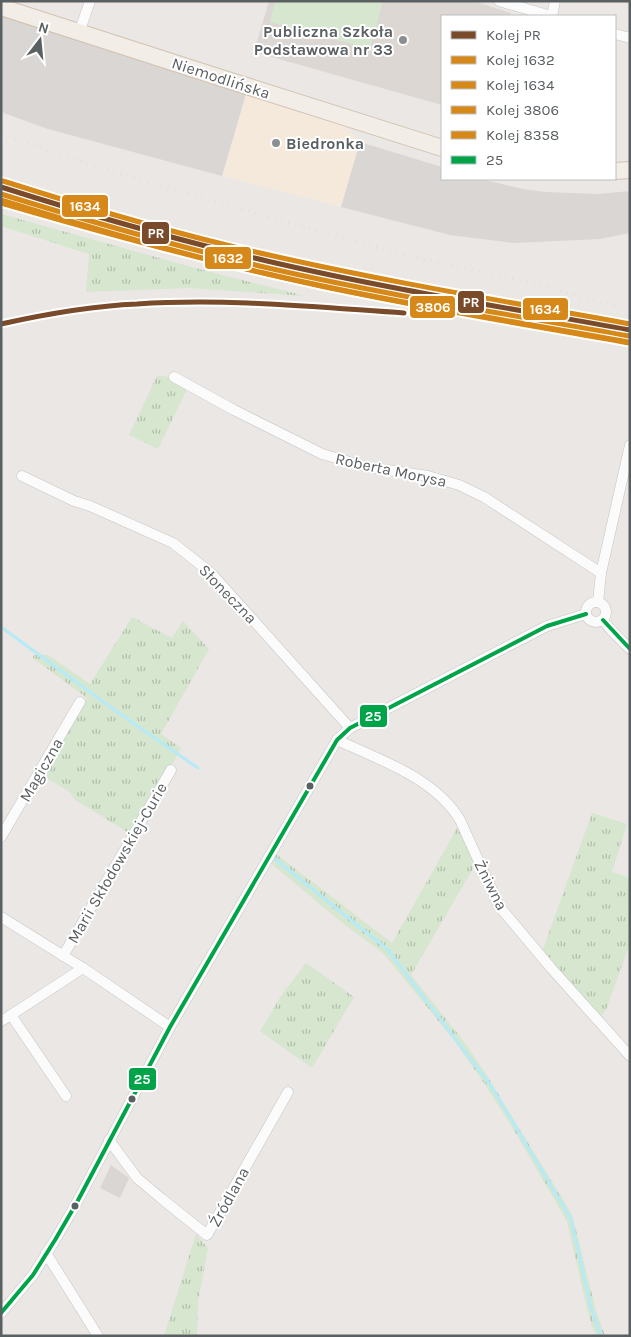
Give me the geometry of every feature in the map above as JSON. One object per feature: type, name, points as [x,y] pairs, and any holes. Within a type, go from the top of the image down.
[{"type":"main road","name":"Niemodlińska","points":[[1,7],[441,148]]},
{"type":"main road","points":[[616,171],[630,170]]},
{"type":"street","points":[[79,33],[90,1]]},
{"type":"street","points":[[499,1],[548,15]]},
{"type":"street","points":[[551,15],[555,1]]},
{"type":"street","points":[[616,34],[630,38]]},
{"type":"street","name":"Roberta Morysa","points":[[174,377],[234,410],[322,454],[367,467],[428,476],[458,485],[484,498],[601,573]]},
{"type":"street","points":[[598,602],[601,573],[630,445]]},
{"type":"street","name":"Słoneczna","points":[[22,476],[74,501],[173,543],[211,573],[350,728]]},
{"type":"street","points":[[604,620],[594,623],[589,620],[586,614],[589,605],[598,602],[604,605],[606,611],[604,620],[630,649]]},
{"type":"street","points":[[1,1313],[32,1275],[76,1204],[170,1027],[337,740],[350,728],[548,626],[586,614]]},
{"type":"street","name":"Magiczna","points":[[1,837],[80,702]]},
{"type":"street","name":"Żniwna","points":[[337,740],[421,780],[452,806],[499,906],[551,968],[630,1056]]},
{"type":"street","name":"Marii Skłodowskiej-Curie","points":[[63,956],[171,770]]},
{"type":"street","name":"Marii Skłodowskiej-Curie","points":[[1,916],[83,968],[170,1027]]},
{"type":"street","points":[[66,1096],[6,1018],[83,968]]},
{"type":"street","name":"Źródlana","points":[[110,1140],[137,1178],[207,1235],[288,1092]]},
{"type":"street","points":[[46,1253],[98,1336]]},
{"type":"shaded area","points":[[269,1],[474,1],[511,13],[510,15],[441,15],[441,105],[254,52]]},
{"type":"shaded area","points":[[1,7],[248,87],[222,176],[48,129],[1,112]]},
{"type":"shaded area","points":[[248,87],[333,113],[360,142],[341,207],[222,176]]},
{"type":"shaded area","points":[[360,142],[441,167],[441,180],[485,180],[545,192],[598,194],[630,191],[630,233],[600,239],[513,243],[450,235],[341,207]]},
{"type":"shaded area","points":[[111,1165],[129,1178],[120,1198],[100,1188]]},
{"type":"green space","points":[[275,1],[383,1],[370,49],[270,22]]},
{"type":"green space","points":[[1,214],[195,268],[306,296],[190,288],[86,292],[89,254],[1,226]]},
{"type":"green space","points":[[157,376],[174,377],[189,385],[158,449],[129,435]]},
{"type":"green space","points":[[132,617],[172,638],[183,621],[209,649],[161,734],[181,748],[132,835],[74,799],[70,792],[41,775],[87,698],[33,658],[33,655],[48,655],[90,684]]},
{"type":"green space","points":[[592,813],[627,824],[612,872],[630,878],[630,943],[606,1010],[598,1020],[542,952]]},
{"type":"green space","points":[[460,823],[478,860],[411,975],[462,1039],[486,1074],[570,1211],[596,1311],[605,1336],[597,1336],[592,1327],[567,1221],[512,1127],[453,1039],[384,954],[340,921],[267,860],[272,851],[392,943]]},
{"type":"green space","points":[[306,963],[354,997],[312,1068],[260,1031],[281,996]]},
{"type":"green space","points":[[196,1234],[208,1248],[198,1302],[197,1336],[164,1336]]},
{"type":"waterway","points":[[1,627],[198,768]]},
{"type":"waterway","points":[[275,859],[387,949],[491,1086],[571,1219],[591,1308],[601,1336]]},
{"type":"railway","points":[[1,134],[97,167],[253,213],[421,259],[534,283],[621,308]]},
{"type":"railway","points":[[468,317],[629,347]]},
{"type":"rail line","name":"1634","points":[[3,181],[135,221],[269,255],[404,283],[630,324]]},
{"type":"rail line","name":"PR","points":[[1,187],[133,227],[267,261],[403,289],[630,330]]},
{"type":"rail line","name":"1632","points":[[1,194],[132,233],[264,267],[400,295],[629,336]]},
{"type":"rail line","name":"3806","points":[[1,200],[132,239],[264,273],[400,301],[628,342]]},
{"type":"rail line","name":"8358","points":[[1,203],[156,247],[273,275],[430,308],[629,343]]},
{"type":"rail line","name":"PR","points":[[1,324],[86,309],[170,302],[270,304],[404,313]]},
{"type":"transit line","name":"25","points":[[1,1313],[33,1275],[55,1240],[170,1027],[337,740],[350,728],[547,626],[586,614]]},
{"type":"transit line","name":"25","points":[[603,620],[630,649]]},
{"type":"place","name":"Publiczna Szkoła Podstawowa nr 33","points":[[403,40]]},
{"type":"place","name":"Biedronka","points":[[276,143]]}]
